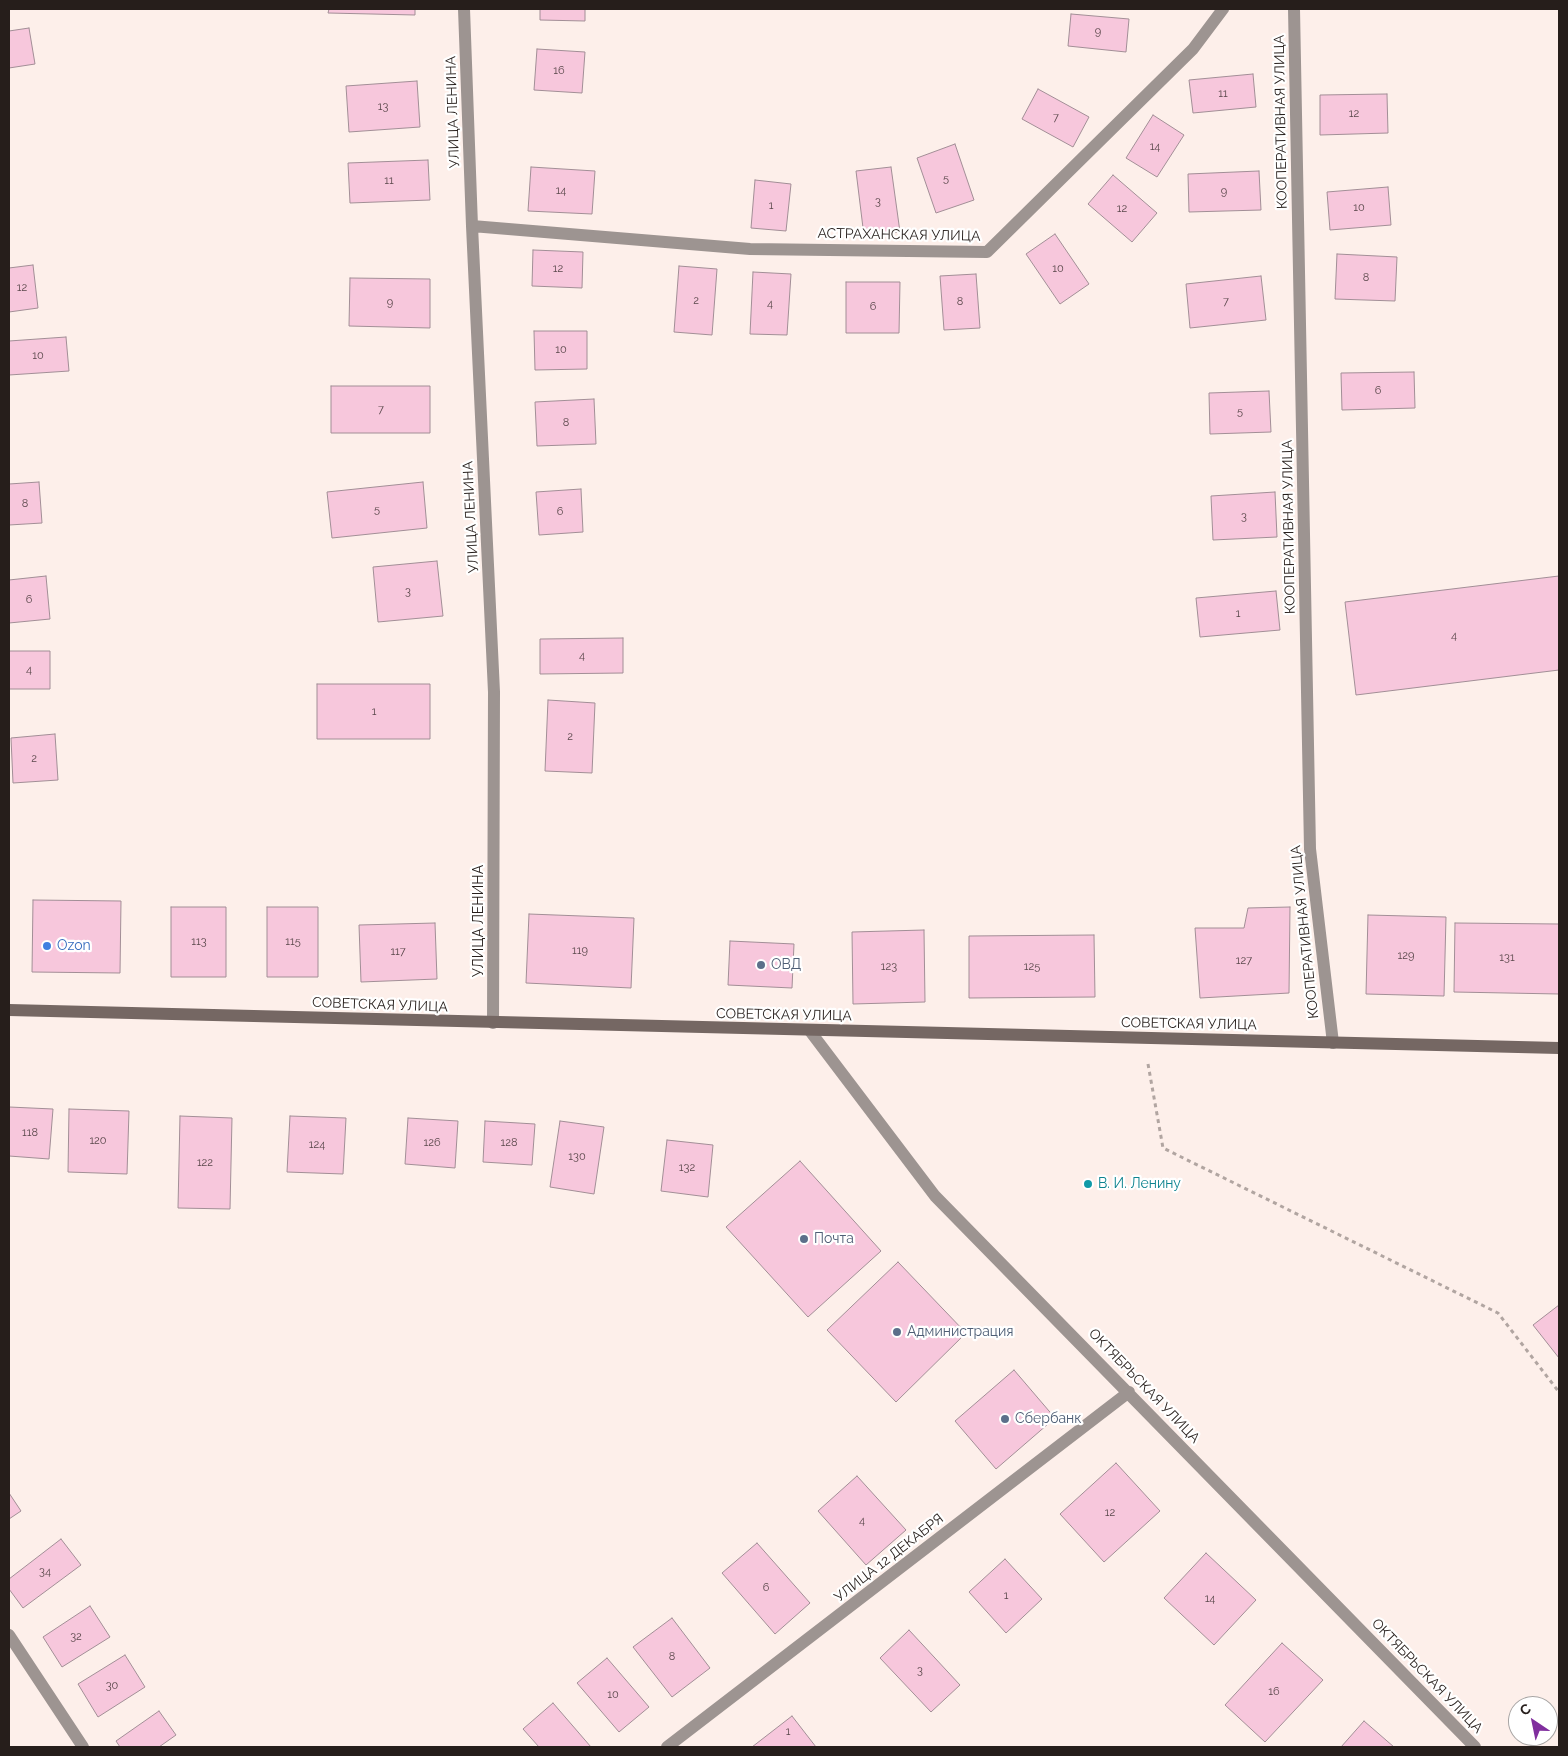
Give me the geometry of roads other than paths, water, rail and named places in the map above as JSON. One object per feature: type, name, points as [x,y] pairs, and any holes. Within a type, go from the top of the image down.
[{"type":"street","name":"УЛИЦА ЛЕНИНА","points":[[464,9],[472,226],[494,692],[493,1023]]},
{"type":"street","name":"АСТРАХАНСКАЯ УЛИЦА","points":[[472,226],[750,248],[986,252],[1193,48],[1223,9]]},
{"type":"street","name":"КООПЕРАТИВНАЯ УЛИЦА","points":[[1294,9],[1310,849],[1333,1043]]},
{"type":"street","name":"СОВЕТСКАЯ УЛИЦА","points":[[9,1010],[1559,1048]]},
{"type":"street","name":"ОКТЯБРЬСКАЯ УЛИЦА","points":[[810,1031],[934,1196],[1129,1392],[1475,1747]]},
{"type":"street","name":"УЛИЦА 12 ДЕКАБРЯ","points":[[672,1746],[1129,1392]]},
{"type":"street","points":[[9,1635],[83,1747]]},
{"type":"place","name":"Ozon","points":[[47,946]]},
{"type":"place","name":"ОВД","points":[[761,965]]},
{"type":"place","name":"В. И. Ленину","points":[[1088,1184]]},
{"type":"place","name":"Почта","points":[[804,1239]]},
{"type":"place","name":"Администрация","points":[[897,1332]]},
{"type":"place","name":"Сбербанк","points":[[1005,1419]]}]
